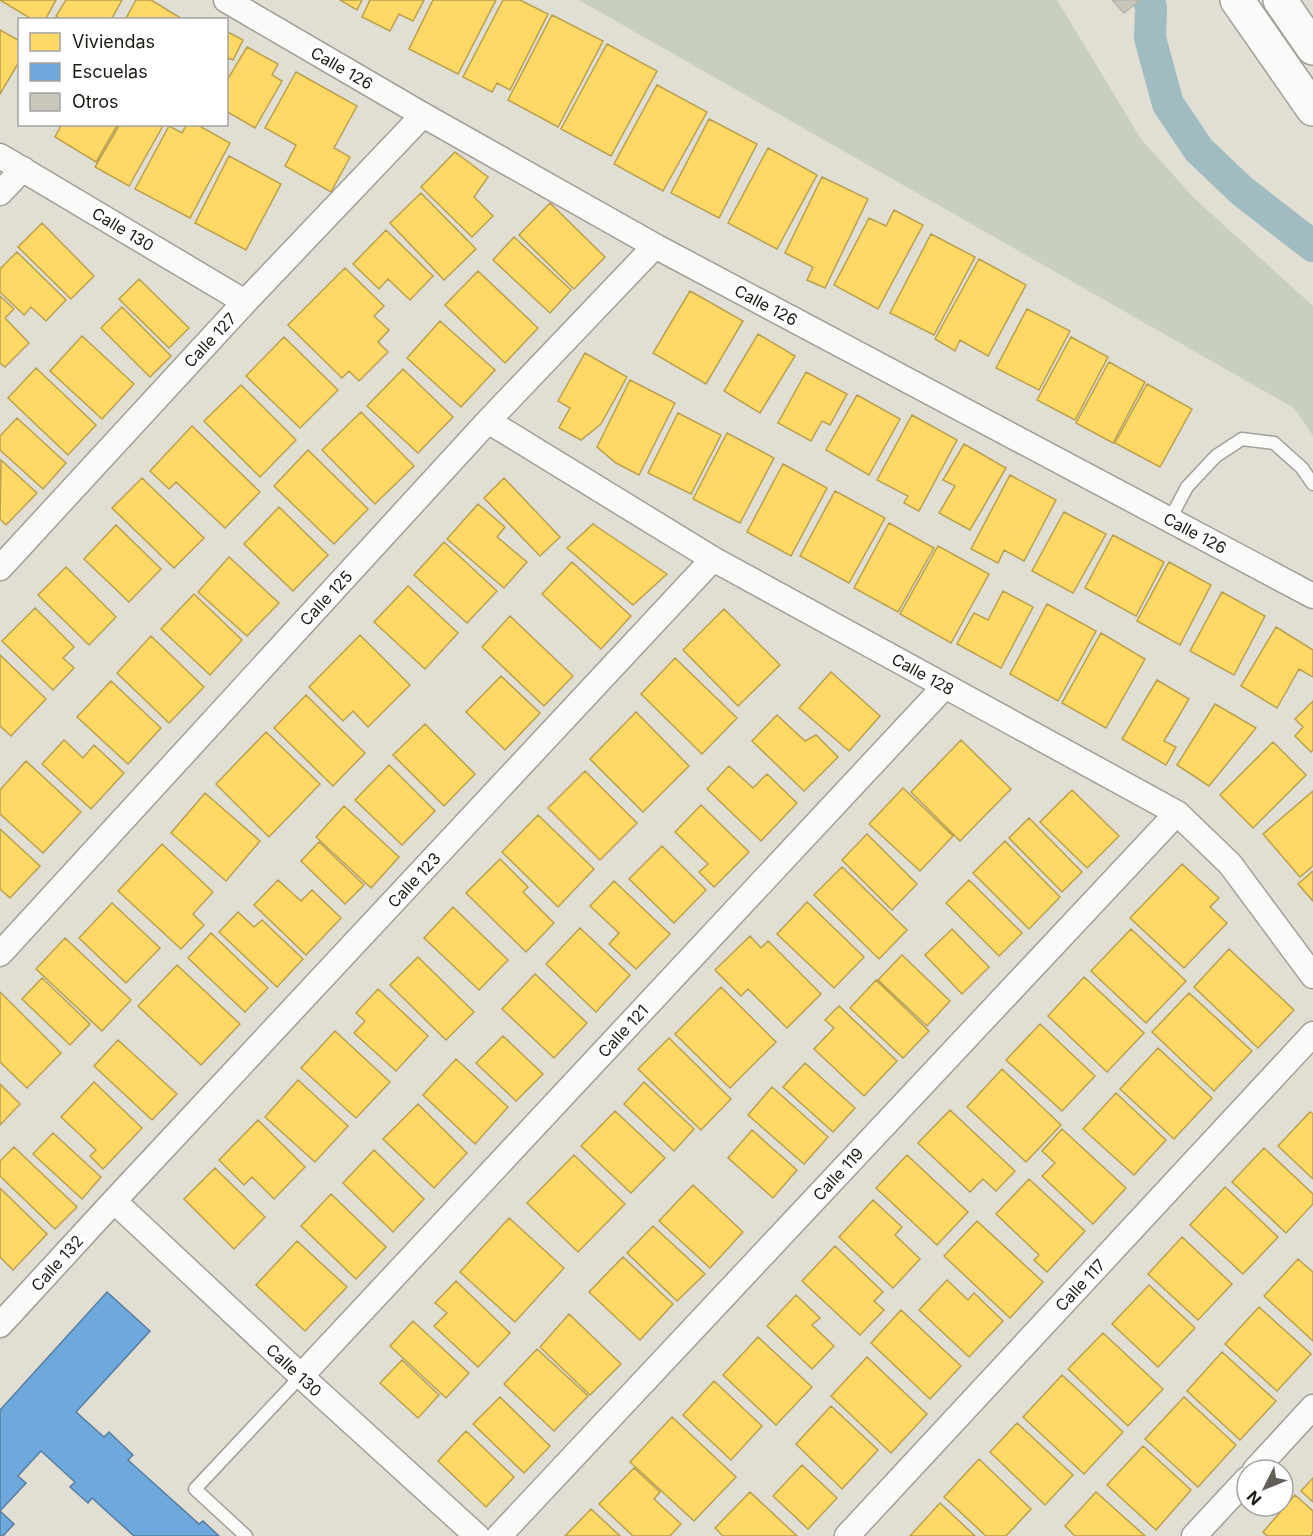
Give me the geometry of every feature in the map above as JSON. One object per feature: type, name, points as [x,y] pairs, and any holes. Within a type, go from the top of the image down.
[{"type":"street","name":"Calle 126","points":[[226,0],[655,246],[1313,596]]},
{"type":"street","points":[[1237,0],[1313,109]]},
{"type":"street","points":[[1280,0],[1313,48]]},
{"type":"street","name":"Calle 127","points":[[0,568],[245,302],[423,115]]},
{"type":"street","name":"Calle 130","points":[[0,156],[245,302]]},
{"type":"street","points":[[0,193],[22,169]]},
{"type":"street","name":"Calle 125","points":[[0,954],[488,421],[655,246]]},
{"type":"street","name":"Calle 128","points":[[488,421],[714,559],[1177,813],[1230,864],[1313,976]]},
{"type":"street","name":"Calle 123","points":[[114,1201],[714,559]]},
{"type":"street","name":"Calle 121","points":[[301,1376],[945,686]]},
{"type":"street","name":"Calle 119","points":[[499,1536],[1177,813]]},
{"type":"street","name":"Calle 117","points":[[847,1536],[1313,1034]]},
{"type":"street","name":"Calle 130","points":[[114,1201],[477,1536]]},
{"type":"street","name":"Calle 132","points":[[0,1326],[114,1201]]},
{"type":"street","points":[[1266,1458],[1313,1407]]},
{"type":"street","points":[[1194,1536],[1235,1492]]},
{"type":"lane","points":[[1170,519],[1187,487],[1216,456],[1242,439],[1274,443],[1302,468],[1313,484]]},
{"type":"lane","points":[[246,1536],[195,1489],[301,1376]]},
{"type":"green space","points":[[579,0],[1057,0],[1141,139],[1194,198],[1313,306],[1313,436],[1294,408]]},
{"type":"building: Viviendas","points":[[0,0],[56,0],[46,18],[30,18]]},
{"type":"building: Viviendas","points":[[66,0],[122,0],[112,18],[59,18],[56,16]]},
{"type":"building: Viviendas","points":[[136,0],[151,0],[181,18],[126,18]]},
{"type":"building: Viviendas","points":[[340,0],[362,0],[357,10]]},
{"type":"building: Viviendas","points":[[370,0],[424,0],[413,21],[399,14],[390,31],[362,17]]},
{"type":"building: Viviendas","points":[[433,0],[496,0],[458,74],[409,49]]},
{"type":"building: Viviendas","points":[[503,0],[520,0],[548,14],[510,90],[497,83],[492,92],[463,77]]},
{"type":"building: Viviendas","points":[[552,15],[603,41],[558,127],[508,100]]},
{"type":"building: Viviendas","points":[[0,30],[18,40],[18,63],[0,94]]},
{"type":"building: Viviendas","points":[[228,32],[243,40],[233,60],[228,58]]},
{"type":"building: Viviendas","points":[[607,44],[657,71],[611,156],[561,129]]},
{"type":"building: Viviendas","points":[[247,47],[278,64],[272,75],[282,81],[255,128],[228,112],[228,79]]},
{"type":"building: Viviendas","points":[[296,72],[357,106],[334,148],[350,157],[331,192],[285,166],[296,145],[265,128]]},
{"type":"building: Viviendas","points":[[657,85],[707,112],[663,191],[614,164]]},
{"type":"building: Viviendas","points":[[709,119],[757,144],[719,218],[671,193]]},
{"type":"building: Viviendas","points":[[61,126],[117,126],[96,162],[55,137]]},
{"type":"building: Viviendas","points":[[119,126],[163,126],[129,186],[95,167]]},
{"type":"building: Viviendas","points":[[169,126],[182,133],[186,126],[200,126],[230,143],[190,218],[135,189]]},
{"type":"building: Viviendas","points":[[768,148],[817,175],[777,249],[728,223]]},
{"type":"building: Viviendas","points":[[455,152],[488,177],[474,197],[493,216],[472,237],[421,187]]},
{"type":"building: Viviendas","points":[[229,156],[281,184],[246,250],[195,223]]},
{"type":"building: Viviendas","points":[[822,177],[868,199],[825,288],[807,280],[813,267],[785,253]]},
{"type":"building: Viviendas","points":[[421,193],[476,249],[444,280],[390,223]]},
{"type":"building: Viviendas","points":[[550,203],[605,257],[574,289],[519,235]]},
{"type":"building: Viviendas","points":[[894,210],[923,225],[878,309],[834,285],[869,218],[886,226]]},
{"type":"building: Viviendas","points":[[42,223],[94,276],[71,299],[18,247]]},
{"type":"building: Viviendas","points":[[386,230],[433,276],[410,300],[388,279],[379,289],[353,264]]},
{"type":"building: Viviendas","points":[[931,234],[975,257],[934,335],[890,313]]},
{"type":"building: Viviendas","points":[[514,237],[571,290],[550,313],[493,260]]},
{"type":"building: Viviendas","points":[[17,252],[66,300],[46,321],[31,307],[24,315],[0,292],[0,269]]},
{"type":"building: Viviendas","points":[[979,259],[1026,285],[988,356],[960,340],[955,351],[935,339]]},
{"type":"building: Viviendas","points":[[345,268],[384,306],[374,316],[389,330],[378,342],[388,352],[359,381],[349,371],[342,378],[288,325]]},
{"type":"building: Viviendas","points":[[478,271],[538,328],[505,363],[445,305]]},
{"type":"building: Viviendas","points":[[139,279],[189,328],[169,348],[119,299]]},
{"type":"building: Viviendas","points":[[690,291],[743,321],[706,384],[653,353]]},
{"type":"building: Viviendas","points":[[0,296],[14,309],[5,318],[29,343],[5,367],[0,363]]},
{"type":"building: Viviendas","points":[[122,307],[171,356],[150,377],[101,328]]},
{"type":"building: Viviendas","points":[[1027,309],[1070,331],[1039,390],[996,368]]},
{"type":"building: Viviendas","points":[[440,321],[495,370],[461,407],[407,358]]},
{"type":"building: Viviendas","points":[[758,334],[795,356],[760,413],[724,391]]},
{"type":"building: Viviendas","points":[[82,336],[134,384],[102,419],[50,371]]},
{"type":"building: Viviendas","points":[[284,337],[338,390],[300,428],[246,376]]},
{"type":"building: Viviendas","points":[[1071,337],[1108,357],[1075,420],[1037,400]]},
{"type":"building: Viviendas","points":[[585,353],[627,377],[601,424],[581,440],[559,428],[570,408],[558,401]]},
{"type":"building: Viviendas","points":[[1109,362],[1145,382],[1113,443],[1076,423]]},
{"type":"building: Viviendas","points":[[36,368],[96,425],[68,455],[8,398]]},
{"type":"building: Viviendas","points":[[403,369],[453,417],[418,453],[367,406]]},
{"type":"building: Viviendas","points":[[806,372],[847,394],[830,425],[822,421],[811,441],[778,423]]},
{"type":"building: Viviendas","points":[[630,380],[675,403],[639,475],[616,463],[597,447]]},
{"type":"building: Viviendas","points":[[1147,384],[1192,409],[1160,467],[1115,443]]},
{"type":"building: Viviendas","points":[[241,385],[296,440],[260,477],[204,421]]},
{"type":"building: Viviendas","points":[[857,395],[900,419],[869,475],[826,450]]},
{"type":"building: Viviendas","points":[[361,412],[414,466],[375,504],[322,450]]},
{"type":"building: Viviendas","points":[[678,413],[721,435],[691,494],[648,473]]},
{"type":"building: Viviendas","points":[[912,415],[957,440],[919,511],[904,503],[908,496],[877,480]]},
{"type":"building: Viviendas","points":[[17,418],[66,463],[43,489],[0,450],[0,436]]},
{"type":"building: Viviendas","points":[[192,426],[260,492],[225,528],[176,482],[169,489],[150,471]]},
{"type":"building: Viviendas","points":[[727,433],[774,458],[740,523],[693,499]]},
{"type":"building: Viviendas","points":[[964,444],[1006,468],[970,530],[939,513],[955,486],[943,480]]},
{"type":"building: Viviendas","points":[[308,450],[368,509],[334,544],[274,486]]},
{"type":"building: Viviendas","points":[[1,460],[37,493],[6,525],[0,519]]},
{"type":"building: Viviendas","points":[[783,464],[827,488],[791,556],[747,532]]},
{"type":"building: Viviendas","points":[[1010,475],[1056,500],[1024,561],[1004,550],[998,563],[971,549]]},
{"type":"building: Viviendas","points":[[142,478],[204,538],[174,568],[112,508]]},
{"type":"building: Viviendas","points":[[504,478],[560,537],[540,556],[484,498]]},
{"type":"building: Viviendas","points":[[835,491],[885,518],[849,583],[800,556]]},
{"type":"building: Viviendas","points":[[478,504],[505,527],[497,537],[527,562],[504,588],[447,539]]},
{"type":"building: Viviendas","points":[[279,507],[328,555],[293,591],[244,544]]},
{"type":"building: Viviendas","points":[[1064,512],[1106,534],[1073,593],[1032,571]]},
{"type":"building: Viviendas","points":[[889,523],[934,548],[898,612],[854,588]]},
{"type":"building: Viviendas","points":[[593,524],[667,574],[633,605],[567,548]]},
{"type":"building: Viviendas","points":[[116,525],[161,569],[129,602],[84,559]]},
{"type":"building: Viviendas","points":[[1113,535],[1164,562],[1136,616],[1085,588]]},
{"type":"building: Viviendas","points":[[444,542],[497,591],[467,623],[414,575]]},
{"type":"building: Viviendas","points":[[938,546],[989,574],[951,643],[900,614]]},
{"type":"building: Viviendas","points":[[229,557],[279,603],[247,636],[198,592]]},
{"type":"building: Viviendas","points":[[572,562],[631,616],[601,649],[542,594]]},
{"type":"building: Viviendas","points":[[1169,562],[1211,585],[1180,645],[1137,621]]},
{"type":"building: Viviendas","points":[[66,567],[116,617],[89,645],[38,595]]},
{"type":"building: Viviendas","points":[[408,586],[458,633],[425,669],[374,622]]},
{"type":"building: Viviendas","points":[[1003,591],[1033,607],[1001,668],[957,644],[974,613],[988,620]]},
{"type":"building: Viviendas","points":[[1222,592],[1265,616],[1234,675],[1190,651]]},
{"type":"building: Viviendas","points":[[194,594],[242,640],[210,675],[161,629]]},
{"type":"building: Viviendas","points":[[1047,604],[1096,631],[1058,701],[1010,674]]},
{"type":"building: Viviendas","points":[[35,608],[74,647],[63,658],[74,668],[53,690],[2,641]]},
{"type":"building: Viviendas","points":[[724,609],[780,665],[738,706],[683,650]]},
{"type":"building: Viviendas","points":[[510,616],[573,676],[544,706],[482,647]]},
{"type":"building: Viviendas","points":[[1276,627],[1313,650],[1313,677],[1299,669],[1277,708],[1241,686]]},
{"type":"building: Viviendas","points":[[1101,633],[1145,659],[1106,728],[1062,703]]},
{"type":"building: Viviendas","points":[[360,635],[410,685],[368,727],[353,711],[343,721],[309,687]]},
{"type":"building: Viviendas","points":[[151,636],[204,687],[169,723],[117,673]]},
{"type":"building: Viviendas","points":[[0,655],[46,699],[11,736],[0,726]]},
{"type":"building: Viviendas","points":[[675,658],[737,718],[702,754],[641,694]]},
{"type":"building: Viviendas","points":[[831,672],[880,716],[849,751],[799,708]]},
{"type":"building: Viviendas","points":[[501,676],[540,713],[505,750],[466,712]]},
{"type":"building: Viviendas","points":[[1157,680],[1189,699],[1164,741],[1176,747],[1166,765],[1122,739]]},
{"type":"building: Viviendas","points":[[111,681],[161,728],[128,764],[77,717]]},
{"type":"building: Viviendas","points":[[306,695],[365,753],[333,786],[274,728]]},
{"type":"building: Viviendas","points":[[1313,701],[1313,750],[1311,752],[1295,736],[1303,727],[1295,719]]},
{"type":"building: Viviendas","points":[[1215,704],[1256,728],[1209,786],[1177,765]]},
{"type":"building: Viviendas","points":[[636,712],[689,766],[643,812],[590,759]]},
{"type":"building: Viviendas","points":[[777,715],[805,741],[816,735],[838,757],[804,791],[752,741]]},
{"type":"building: Viviendas","points":[[425,724],[475,774],[444,806],[393,755]]},
{"type":"building: Viviendas","points":[[266,732],[320,784],[269,837],[216,784]]},
{"type":"building: Viviendas","points":[[64,740],[83,758],[94,745],[124,773],[91,809],[42,764]]},
{"type":"building: Viviendas","points":[[961,740],[1011,789],[960,841],[911,792]]},
{"type":"building: Viviendas","points":[[1273,742],[1306,775],[1253,828],[1220,795]]},
{"type":"building: Viviendas","points":[[26,761],[81,812],[43,853],[0,814],[0,790]]},
{"type":"building: Viviendas","points":[[389,765],[435,811],[402,845],[355,800]]},
{"type":"building: Viviendas","points":[[729,766],[753,788],[767,774],[797,803],[761,841],[707,789]]},
{"type":"building: Viviendas","points":[[585,771],[637,823],[600,860],[548,808]]},
{"type":"building: Viviendas","points":[[903,788],[953,836],[920,871],[869,824]]},
{"type":"building: Viviendas","points":[[1072,790],[1119,836],[1087,868],[1040,822]]},
{"type":"building: Viviendas","points":[[1313,791],[1313,866],[1300,877],[1263,834]]},
{"type":"building: Viviendas","points":[[205,793],[260,841],[226,881],[171,833]]},
{"type":"building: Viviendas","points":[[701,805],[749,852],[714,887],[699,872],[708,864],[675,832]]},
{"type":"building: Viviendas","points":[[344,806],[399,857],[371,888],[316,837]]},
{"type":"building: Viviendas","points":[[538,815],[594,869],[558,907],[502,852]]},
{"type":"building: Viviendas","points":[[1029,818],[1082,872],[1062,892],[1009,838]]},
{"type":"building: Viviendas","points":[[0,829],[40,866],[10,898],[0,889]]},
{"type":"building: Viviendas","points":[[867,834],[917,884],[892,910],[842,860]]},
{"type":"building: Viviendas","points":[[1005,841],[1060,897],[1029,929],[973,873]]},
{"type":"building: Viviendas","points":[[319,842],[364,885],[345,904],[301,861]]},
{"type":"building: Viviendas","points":[[162,844],[213,892],[193,914],[204,925],[181,949],[118,891]]},
{"type":"building: Viviendas","points":[[662,846],[706,890],[674,923],[629,879]]},
{"type":"building: Viviendas","points":[[500,859],[528,887],[523,892],[554,923],[526,952],[466,893]]},
{"type":"building: Viviendas","points":[[1182,864],[1219,898],[1210,907],[1227,923],[1184,968],[1130,918]]},
{"type":"building: Viviendas","points":[[842,867],[907,930],[879,959],[814,895]]},
{"type":"building: Viviendas","points":[[1313,871],[1313,901],[1298,884]]},
{"type":"building: Viviendas","points":[[278,880],[301,901],[312,890],[341,918],[306,955],[254,905]]},
{"type":"building: Viviendas","points":[[969,880],[1022,933],[999,956],[946,903]]},
{"type":"building: Viviendas","points":[[614,881],[670,934],[636,969],[609,944],[619,933],[590,906]]},
{"type":"building: Viviendas","points":[[807,902],[864,957],[834,988],[777,934]]},
{"type":"building: Viviendas","points":[[112,903],[160,948],[126,983],[79,938]]},
{"type":"building: Viviendas","points":[[453,907],[508,960],[479,990],[424,938]]},
{"type":"building: Viviendas","points":[[238,912],[254,927],[262,920],[303,959],[277,987],[219,932]]},
{"type":"building: Viviendas","points":[[580,928],[630,975],[596,1012],[546,964]]},
{"type":"building: Viviendas","points":[[952,929],[989,967],[962,994],[925,955]]},
{"type":"building: Viviendas","points":[[1131,929],[1186,981],[1146,1023],[1091,971]]},
{"type":"building: Viviendas","points":[[211,933],[268,988],[245,1012],[188,958]]},
{"type":"building: Viviendas","points":[[750,936],[761,948],[768,941],[821,994],[787,1028],[748,989],[741,996],[715,970]]},
{"type":"building: Viviendas","points":[[65,938],[131,1000],[102,1031],[36,969]]},
{"type":"building: Viviendas","points":[[1229,949],[1294,1010],[1258,1048],[1194,987]]},
{"type":"building: Viviendas","points":[[902,955],[950,1001],[927,1026],[878,980]]},
{"type":"building: Viviendas","points":[[418,957],[474,1012],[446,1040],[390,985]]},
{"type":"building: Viviendas","points":[[177,965],[240,1024],[201,1065],[138,1006]]},
{"type":"building: Viviendas","points":[[535,974],[587,1023],[554,1058],[502,1009]]},
{"type":"building: Viviendas","points":[[1084,977],[1144,1033],[1107,1072],[1048,1016]]},
{"type":"building: Viviendas","points":[[42,978],[90,1024],[70,1045],[22,999]]},
{"type":"building: Viviendas","points":[[876,980],[929,1031],[903,1058],[850,1008]]},
{"type":"building: Viviendas","points":[[721,987],[776,1042],[730,1088],[675,1034]]},
{"type":"building: Viviendas","points":[[378,989],[428,1036],[396,1071],[354,1033],[365,1021],[356,1013]]},
{"type":"building: Viviendas","points":[[0,992],[61,1053],[27,1088],[0,1062]]},
{"type":"building: Viviendas","points":[[1189,993],[1252,1051],[1214,1091],[1152,1032]]},
{"type":"building: Viviendas","points":[[839,1006],[897,1061],[864,1096],[814,1049],[834,1028],[825,1020]]},
{"type":"building: Viviendas","points":[[1040,1024],[1095,1076],[1062,1111],[1006,1060]]},
{"type":"building: Viviendas","points":[[335,1031],[390,1082],[356,1118],[301,1068]]},
{"type":"building: Viviendas","points":[[503,1036],[543,1074],[516,1101],[476,1063]]},
{"type":"building: Viviendas","points":[[669,1038],[731,1099],[701,1130],[638,1069]]},
{"type":"building: Viviendas","points":[[118,1040],[177,1094],[152,1120],[94,1066]]},
{"type":"building: Viviendas","points":[[1158,1048],[1212,1098],[1174,1139],[1120,1089]]},
{"type":"building: Viviendas","points":[[456,1059],[508,1107],[475,1144],[423,1095]]},
{"type":"building: Viviendas","points":[[805,1063],[855,1108],[833,1132],[783,1087]]},
{"type":"building: Viviendas","points":[[1002,1069],[1061,1125],[1026,1162],[967,1107]]},
{"type":"building: Viviendas","points":[[298,1080],[348,1126],[315,1162],[265,1117]]},
{"type":"building: Viviendas","points":[[94,1082],[142,1128],[103,1169],[90,1156],[96,1150],[61,1117]]},
{"type":"building: Viviendas","points":[[644,1082],[694,1129],[674,1151],[624,1104]]},
{"type":"building: Viviendas","points":[[0,1084],[20,1104],[0,1125]]},
{"type":"building: Viviendas","points":[[772,1087],[828,1137],[804,1164],[748,1115]]},
{"type":"building: Viviendas","points":[[1116,1093],[1166,1140],[1134,1175],[1083,1129]]},
{"type":"building: Viviendas","points":[[418,1104],[467,1153],[434,1188],[383,1139]]},
{"type":"building: Viviendas","points":[[950,1110],[1015,1171],[996,1191],[983,1179],[970,1192],[918,1143]]},
{"type":"building: Viviendas","points":[[615,1111],[665,1158],[631,1193],[581,1146]]},
{"type":"building: Viviendas","points":[[1310,1112],[1313,1114],[1313,1179],[1278,1146]]},
{"type":"building: Viviendas","points":[[258,1120],[305,1167],[274,1199],[252,1177],[244,1185],[219,1160]]},
{"type":"building: Viviendas","points":[[1062,1129],[1126,1188],[1093,1224],[1042,1176],[1055,1163],[1042,1151]]},
{"type":"building: Viviendas","points":[[752,1130],[797,1170],[773,1198],[728,1158]]},
{"type":"building: Viviendas","points":[[53,1133],[101,1177],[82,1199],[33,1154]]},
{"type":"building: Viviendas","points":[[14,1147],[77,1207],[55,1229],[0,1176],[0,1161]]},
{"type":"building: Viviendas","points":[[1264,1148],[1313,1194],[1313,1204],[1286,1233],[1232,1182]]},
{"type":"building: Viviendas","points":[[374,1150],[424,1199],[393,1232],[343,1183]]},
{"type":"building: Viviendas","points":[[574,1155],[625,1204],[578,1252],[527,1203]]},
{"type":"building: Viviendas","points":[[907,1155],[968,1212],[937,1245],[876,1188]]},
{"type":"building: Viviendas","points":[[215,1168],[265,1217],[234,1249],[184,1199]]},
{"type":"building: Viviendas","points":[[1029,1179],[1085,1231],[1047,1272],[1034,1260],[1039,1255],[996,1214]]},
{"type":"building: Viviendas","points":[[693,1185],[743,1232],[710,1268],[659,1221]]},
{"type":"building: Viviendas","points":[[1225,1187],[1278,1237],[1243,1274],[1190,1225]]},
{"type":"building: Viviendas","points":[[0,1188],[47,1234],[13,1270],[0,1257]]},
{"type":"building: Viviendas","points":[[331,1194],[386,1247],[356,1279],[301,1226]]},
{"type":"building: Viviendas","points":[[873,1200],[902,1227],[895,1235],[920,1259],[893,1288],[839,1237]]},
{"type":"building: Viviendas","points":[[509,1218],[564,1268],[515,1322],[460,1272]]},
{"type":"building: Viviendas","points":[[977,1221],[1043,1282],[1010,1318],[944,1256]]},
{"type":"building: Viviendas","points":[[653,1226],[705,1274],[677,1301],[627,1253]]},
{"type":"building: Viviendas","points":[[1182,1237],[1232,1284],[1198,1320],[1148,1274]]},
{"type":"building: Viviendas","points":[[297,1241],[347,1287],[305,1331],[256,1285]]},
{"type":"building: Viviendas","points":[[835,1246],[883,1292],[874,1301],[884,1310],[860,1335],[802,1281]]},
{"type":"building: Viviendas","points":[[623,1257],[673,1304],[640,1340],[589,1292]]},
{"type":"building: Viviendas","points":[[1298,1259],[1313,1272],[1313,1341],[1264,1296]]},
{"type":"building: Viviendas","points":[[947,1280],[968,1300],[974,1293],[1003,1321],[969,1357],[919,1310]]},
{"type":"building: Viviendas","points":[[456,1281],[510,1333],[478,1367],[434,1326],[447,1313],[435,1303]]},
{"type":"building: Viviendas","points":[[1149,1285],[1195,1328],[1158,1367],[1112,1324]]},
{"type":"building: Viviendas","points":[[796,1295],[820,1318],[812,1325],[834,1346],[812,1369],[767,1326]]},
{"type":"building: Viviendas","points":[[1259,1307],[1311,1354],[1277,1391],[1225,1344]]},
{"type":"building: Viviendas","points":[[901,1310],[961,1366],[930,1399],[871,1343]]},
{"type":"building: Viviendas","points":[[569,1314],[621,1364],[590,1395],[540,1347]]},
{"type":"building: Viviendas","points":[[413,1321],[469,1373],[446,1398],[390,1346]]},
{"type":"building: Viviendas","points":[[1103,1333],[1163,1389],[1128,1426],[1068,1369]]},
{"type":"building: Viviendas","points":[[758,1337],[812,1387],[776,1425],[723,1375]]},
{"type":"building: Viviendas","points":[[537,1349],[588,1396],[554,1431],[504,1384]]},
{"type":"building: Viviendas","points":[[1222,1352],[1276,1401],[1240,1440],[1187,1391]]},
{"type":"building: Viviendas","points":[[867,1357],[927,1414],[891,1453],[831,1396]]},
{"type":"building: Viviendas","points":[[402,1360],[439,1395],[418,1418],[380,1383]]},
{"type":"building: Viviendas","points":[[1062,1375],[1123,1432],[1084,1474],[1023,1417]]},
{"type":"building: Viviendas","points":[[714,1381],[762,1426],[731,1460],[683,1415]]},
{"type":"building: Viviendas","points":[[500,1397],[550,1446],[524,1473],[473,1424]]},
{"type":"building: Viviendas","points":[[1184,1397],[1236,1445],[1198,1487],[1145,1439]]},
{"type":"building: Viviendas","points":[[831,1406],[878,1450],[842,1489],[796,1444]]},
{"type":"building: Viviendas","points":[[672,1417],[736,1477],[694,1521],[630,1462]]},
{"type":"building: Viviendas","points":[[1017,1423],[1073,1475],[1045,1505],[990,1452]]},
{"type":"building: Viviendas","points":[[466,1431],[514,1477],[486,1507],[438,1461]]},
{"type":"building: Viviendas","points":[[1143,1446],[1191,1490],[1156,1530],[1107,1485]]},
{"type":"building: Viviendas","points":[[979,1459],[1031,1509],[1006,1536],[986,1536],[944,1497]]},
{"type":"building: Viviendas","points":[[802,1465],[837,1498],[808,1529],[773,1496]]},
{"type":"building: Viviendas","points":[[634,1468],[660,1492],[654,1499],[681,1524],[670,1536],[633,1536],[599,1504]]},
{"type":"building: Viviendas","points":[[1313,1478],[1313,1502],[1301,1491]]},
{"type":"building: Viviendas","points":[[750,1492],[797,1536],[723,1536],[715,1528]]},
{"type":"building: Viviendas","points":[[1096,1492],[1145,1536],[1075,1536],[1065,1526]]},
{"type":"building: Viviendas","points":[[1295,1495],[1313,1511],[1311,1536],[1267,1536],[1263,1532],[1275,1518],[1295,1518]]},
{"type":"building: Viviendas","points":[[940,1503],[975,1536],[910,1536]]},
{"type":"building: Viviendas","points":[[591,1509],[620,1536],[565,1536]]},
{"type":"building: Escuelas","points":[[107,1292],[150,1331],[76,1412],[104,1437],[109,1432],[133,1455],[128,1460],[199,1524],[203,1521],[219,1536],[134,1536],[92,1498],[88,1503],[70,1487],[75,1482],[41,1451],[18,1476],[26,1483],[0,1511],[0,1410]]},
{"type":"building: Escuelas","points":[[0,1511],[14,1524],[3,1536],[0,1536]]},
{"type":"building: Otros","points":[[1112,0],[1140,0],[1124,13]]},
{"type":"waterway","points":[[1149,0],[1150,38],[1168,104],[1199,150],[1242,191],[1313,246]]}]
